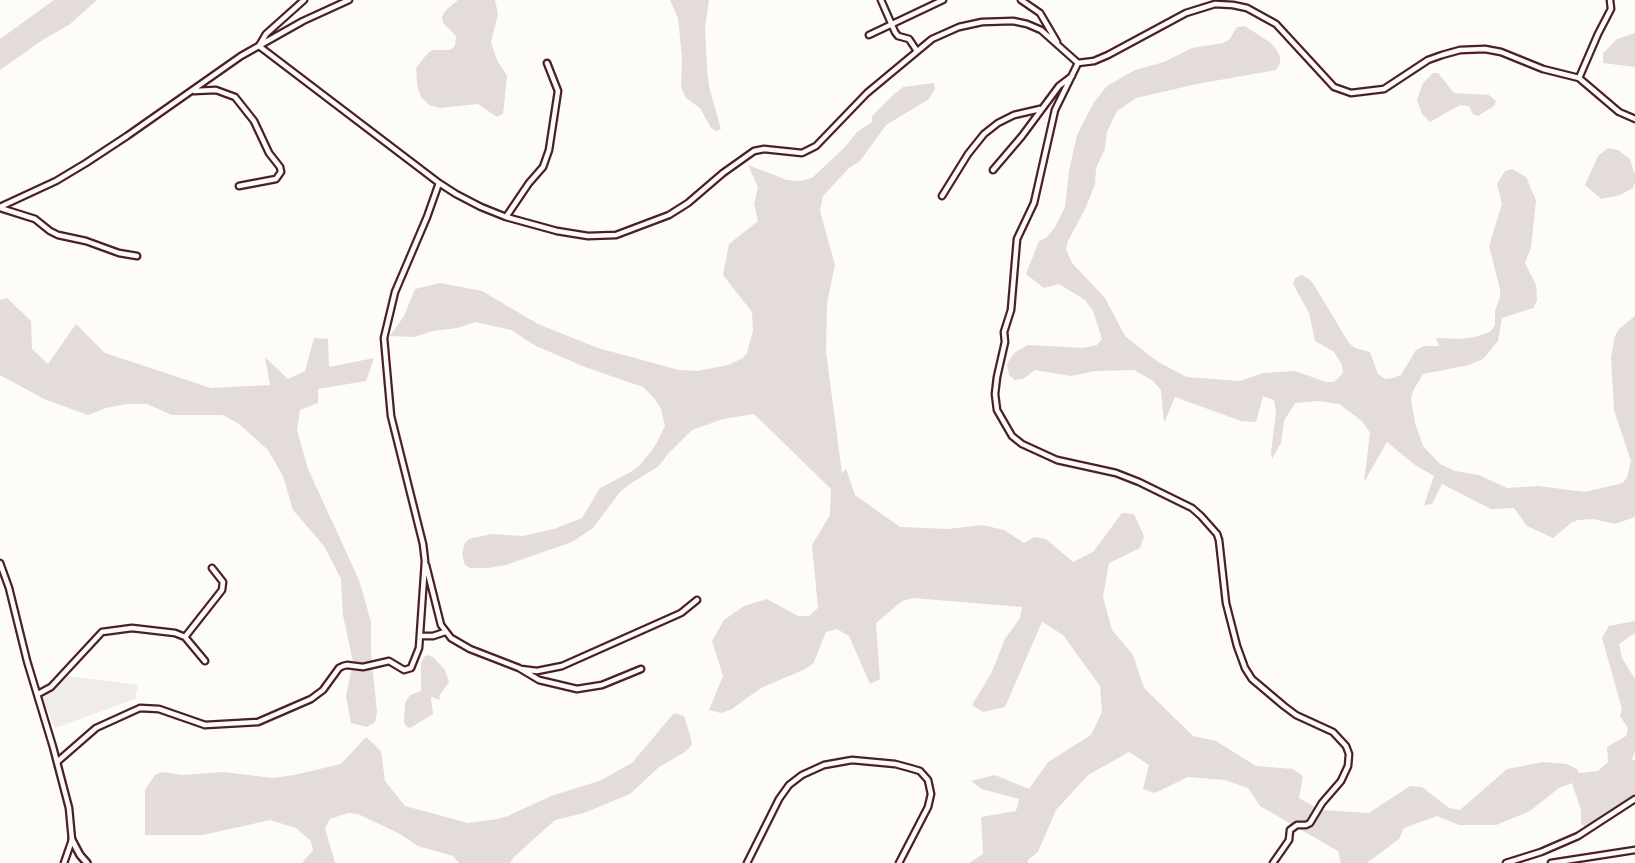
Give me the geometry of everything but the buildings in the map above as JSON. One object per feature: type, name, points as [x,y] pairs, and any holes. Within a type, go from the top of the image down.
[{"type":"street","points":[[259,46],[266,34],[304,0]]},
{"type":"street","points":[[0,207],[56,181],[128,136],[259,46],[303,21],[349,0]]},
{"type":"street","points":[[881,0],[897,36],[909,39],[917,51]]},
{"type":"street","points":[[868,35],[943,0]]},
{"type":"street","points":[[1022,0],[1040,13],[1058,44]]},
{"type":"street","points":[[1199,0],[1204,6]]},
{"type":"street","points":[[1580,78],[1611,9],[1610,0]]},
{"type":"street","points":[[1078,63],[1094,61],[1108,55],[1167,23],[1204,6],[1215,4],[1247,8],[1276,24],[1327,81],[1334,87],[1351,93],[1384,88],[1428,60],[1460,50],[1485,49],[1501,52],[1535,66],[1580,78],[1619,112],[1635,119]]},
{"type":"street","points":[[259,46],[439,183],[481,207],[506,216],[557,231],[588,236],[616,235],[669,215],[688,203],[729,168],[754,151],[764,149],[801,153],[816,146],[867,93],[917,51],[932,39],[959,27],[999,20],[1027,24],[1041,30],[1078,63]]},
{"type":"street","points":[[506,216],[543,167],[549,150],[558,91],[547,63]]},
{"type":"street","points":[[1078,63],[1055,110],[1034,203],[1017,240],[1011,310],[1004,332],[1005,342],[995,394],[998,410],[1012,436],[1022,444],[1057,460],[1116,473],[1139,482],[1192,508],[1201,516],[1217,534],[1219,540],[1226,603],[1237,646],[1252,679],[1296,715],[1334,732],[1346,746],[1349,754],[1348,766],[1341,781],[1322,803],[1310,823],[1297,825],[1290,830],[1289,840],[1273,863]]},
{"type":"street","points":[[993,170],[1059,86],[1072,76]]},
{"type":"street","points":[[191,91],[216,90],[235,97],[254,121],[270,153],[280,167],[281,172],[276,178],[238,186]]},
{"type":"street","points":[[942,196],[984,134],[998,123],[1014,115],[1041,109]]},
{"type":"street","points":[[439,183],[395,292],[384,338],[391,416],[414,508],[424,561],[438,615],[445,632],[470,649],[519,668],[539,680],[577,689],[602,685],[641,669]]},
{"type":"street","points":[[0,207],[35,219],[58,235],[137,256]]},
{"type":"street","points":[[57,762],[96,728],[140,708],[159,709],[205,725],[258,722],[311,699],[343,666],[363,667],[388,661],[404,670],[411,669],[421,636],[424,561]]},
{"type":"street","points":[[0,562],[69,808],[72,840],[87,863]]},
{"type":"street","points":[[185,637],[224,586],[213,568]]},
{"type":"street","points":[[519,668],[537,671],[562,666],[681,613],[697,600]]},
{"type":"street","points":[[38,694],[51,687],[102,632],[132,628],[158,630],[185,637],[205,661]]},
{"type":"street","points":[[421,636],[433,636],[445,632]]},
{"type":"street","points":[[747,863],[779,798],[789,785],[802,775],[824,765],[852,760],[895,764],[920,771],[928,780],[931,794],[928,807],[899,863]]},
{"type":"street","points":[[1506,863],[1541,852],[1578,836],[1635,799]]},
{"type":"street","points":[[64,863],[72,840]]},
{"type":"street","points":[[1551,863],[1635,850]]},
{"type":"shaded area","points":[[54,0],[97,0],[70,24],[0,70],[0,39]]},
{"type":"shaded area","points":[[458,0],[495,0],[498,14],[491,42],[497,60],[507,76],[503,114],[497,117],[478,104],[440,108],[429,105],[421,97],[417,85],[416,68],[427,54],[432,50],[450,50],[455,46],[456,36],[443,23],[442,17],[445,11]]},
{"type":"shaded area","points":[[670,0],[709,0],[705,28],[707,68],[709,87],[721,129],[716,131],[711,128],[700,108],[686,98],[681,87],[682,58],[678,18]]},
{"type":"shaded area","points":[[1245,26],[1271,43],[1276,49],[1280,56],[1280,63],[1276,70],[1136,98],[1117,111],[1107,132],[1105,149],[1096,168],[1095,184],[1066,249],[1072,263],[1105,298],[1125,336],[1158,362],[1187,377],[1240,381],[1263,373],[1295,371],[1326,382],[1334,382],[1343,373],[1342,365],[1334,352],[1315,341],[1309,313],[1293,284],[1295,278],[1302,275],[1314,285],[1349,343],[1355,348],[1370,352],[1378,374],[1385,379],[1401,375],[1416,350],[1424,346],[1439,346],[1436,338],[1475,337],[1490,332],[1495,325],[1495,311],[1500,289],[1489,246],[1502,204],[1497,184],[1505,171],[1512,169],[1526,177],[1536,200],[1531,248],[1525,263],[1536,285],[1537,301],[1533,308],[1502,318],[1498,341],[1483,359],[1469,365],[1423,374],[1411,399],[1415,423],[1423,446],[1440,464],[1455,471],[1479,475],[1507,488],[1538,486],[1585,492],[1623,483],[1631,461],[1614,410],[1611,357],[1615,336],[1619,329],[1635,316],[1635,517],[1615,524],[1593,519],[1578,520],[1553,538],[1527,526],[1514,508],[1491,509],[1442,484],[1432,504],[1424,505],[1434,476],[1415,465],[1387,442],[1364,482],[1370,433],[1362,421],[1339,404],[1318,401],[1295,403],[1284,421],[1281,443],[1272,459],[1276,412],[1274,400],[1263,396],[1256,422],[1241,421],[1175,397],[1164,423],[1161,390],[1153,381],[1134,370],[1095,371],[1071,376],[1035,370],[1023,379],[1015,380],[1009,375],[1007,364],[1015,352],[1028,345],[1083,348],[1097,345],[1102,339],[1093,311],[1085,300],[1059,284],[1044,288],[1026,274],[1039,241],[1046,238],[1055,227],[1065,207],[1069,171],[1077,135],[1094,102],[1107,86],[1135,70],[1164,62],[1192,48],[1223,43],[1229,40],[1237,27]]},
{"type":"shaded area","points":[[1635,33],[1635,67],[1603,63],[1603,53],[1617,39]]},
{"type":"shaded area","points":[[1433,73],[1438,73],[1454,93],[1489,95],[1496,101],[1494,106],[1478,116],[1473,114],[1469,106],[1460,105],[1430,122],[1422,114],[1417,100],[1423,83]]},
{"type":"shaded area","points":[[934,83],[935,89],[929,99],[886,125],[860,161],[849,168],[823,196],[820,211],[835,265],[827,303],[826,352],[842,473],[846,469],[855,495],[900,527],[948,529],[982,525],[1004,530],[1024,543],[1034,537],[1046,539],[1073,562],[1093,552],[1122,513],[1134,514],[1144,536],[1140,548],[1109,563],[1103,597],[1112,630],[1133,655],[1144,688],[1193,736],[1216,741],[1256,766],[1293,769],[1303,776],[1299,798],[1320,810],[1369,813],[1410,786],[1422,787],[1449,808],[1460,810],[1507,769],[1543,762],[1567,764],[1577,769],[1579,773],[1598,771],[1608,762],[1607,747],[1626,736],[1628,728],[1620,716],[1622,709],[1602,638],[1609,626],[1635,621],[1635,633],[1619,644],[1622,658],[1635,679],[1635,751],[1632,759],[1635,761],[1635,797],[1622,811],[1602,824],[1587,829],[1581,824],[1581,810],[1572,783],[1559,788],[1530,811],[1496,825],[1459,825],[1437,816],[1404,828],[1399,839],[1367,863],[1341,863],[1338,851],[1260,806],[1248,788],[1225,780],[1188,777],[1155,793],[1143,789],[1149,765],[1129,752],[1088,775],[1056,810],[1038,852],[1028,860],[1028,863],[969,863],[983,854],[981,817],[1016,811],[1019,799],[982,789],[971,781],[995,775],[1029,789],[1048,762],[1091,735],[1102,712],[1100,686],[1063,635],[1042,622],[1005,707],[983,712],[972,705],[991,674],[1005,639],[1020,618],[1022,607],[913,598],[902,601],[876,623],[880,679],[870,684],[849,636],[837,629],[826,632],[813,664],[761,688],[732,709],[721,713],[709,710],[723,676],[712,641],[724,620],[744,606],[767,599],[798,616],[809,616],[818,608],[812,545],[830,515],[831,489],[754,414],[723,419],[692,430],[659,466],[620,492],[593,528],[572,542],[506,565],[470,568],[465,565],[462,554],[465,543],[469,539],[492,534],[523,536],[554,529],[582,518],[600,488],[640,465],[655,446],[665,426],[661,409],[643,387],[585,367],[536,346],[511,330],[476,322],[414,337],[390,336],[404,316],[415,289],[440,283],[482,291],[538,324],[598,348],[679,370],[697,371],[728,365],[743,358],[747,353],[753,330],[752,312],[723,275],[729,244],[758,221],[754,204],[758,187],[748,165],[787,180],[800,181],[812,178],[846,146],[857,132],[872,122],[872,116],[903,87]]},
{"type":"shaded area","points":[[1608,148],[1618,150],[1630,159],[1635,182],[1633,188],[1620,195],[1601,199],[1585,185],[1598,156]]},
{"type":"shaded area","points":[[7,298],[31,321],[32,349],[48,364],[76,324],[105,353],[211,388],[270,385],[265,357],[288,379],[305,371],[314,338],[328,339],[329,367],[374,358],[366,381],[318,389],[318,403],[300,410],[297,430],[308,469],[359,580],[371,622],[371,652],[377,712],[375,722],[367,727],[351,723],[346,696],[353,662],[343,615],[341,579],[324,546],[293,510],[283,476],[268,450],[239,424],[223,415],[172,415],[147,404],[127,404],[106,408],[88,415],[44,399],[0,375],[0,300]]},
{"type":"shaded area","points":[[428,655],[433,657],[445,670],[449,682],[439,696],[440,700],[432,697],[431,699],[433,714],[410,728],[404,722],[405,703],[410,695],[421,691],[421,664],[424,657]]},
{"type":"shaded area","points":[[68,676],[138,685],[135,699],[55,728],[41,695],[53,689]]},
{"type":"shaded area","points":[[674,713],[684,716],[690,735],[692,745],[685,752],[659,767],[630,794],[584,813],[555,820],[510,863],[459,863],[453,856],[418,846],[400,834],[358,814],[348,813],[330,819],[325,828],[335,863],[302,863],[313,850],[311,841],[296,828],[270,820],[203,835],[145,835],[145,790],[155,775],[162,772],[183,775],[223,772],[273,778],[294,775],[341,764],[366,737],[381,751],[385,781],[405,806],[468,823],[498,819],[551,796],[599,781],[632,763]]}]
